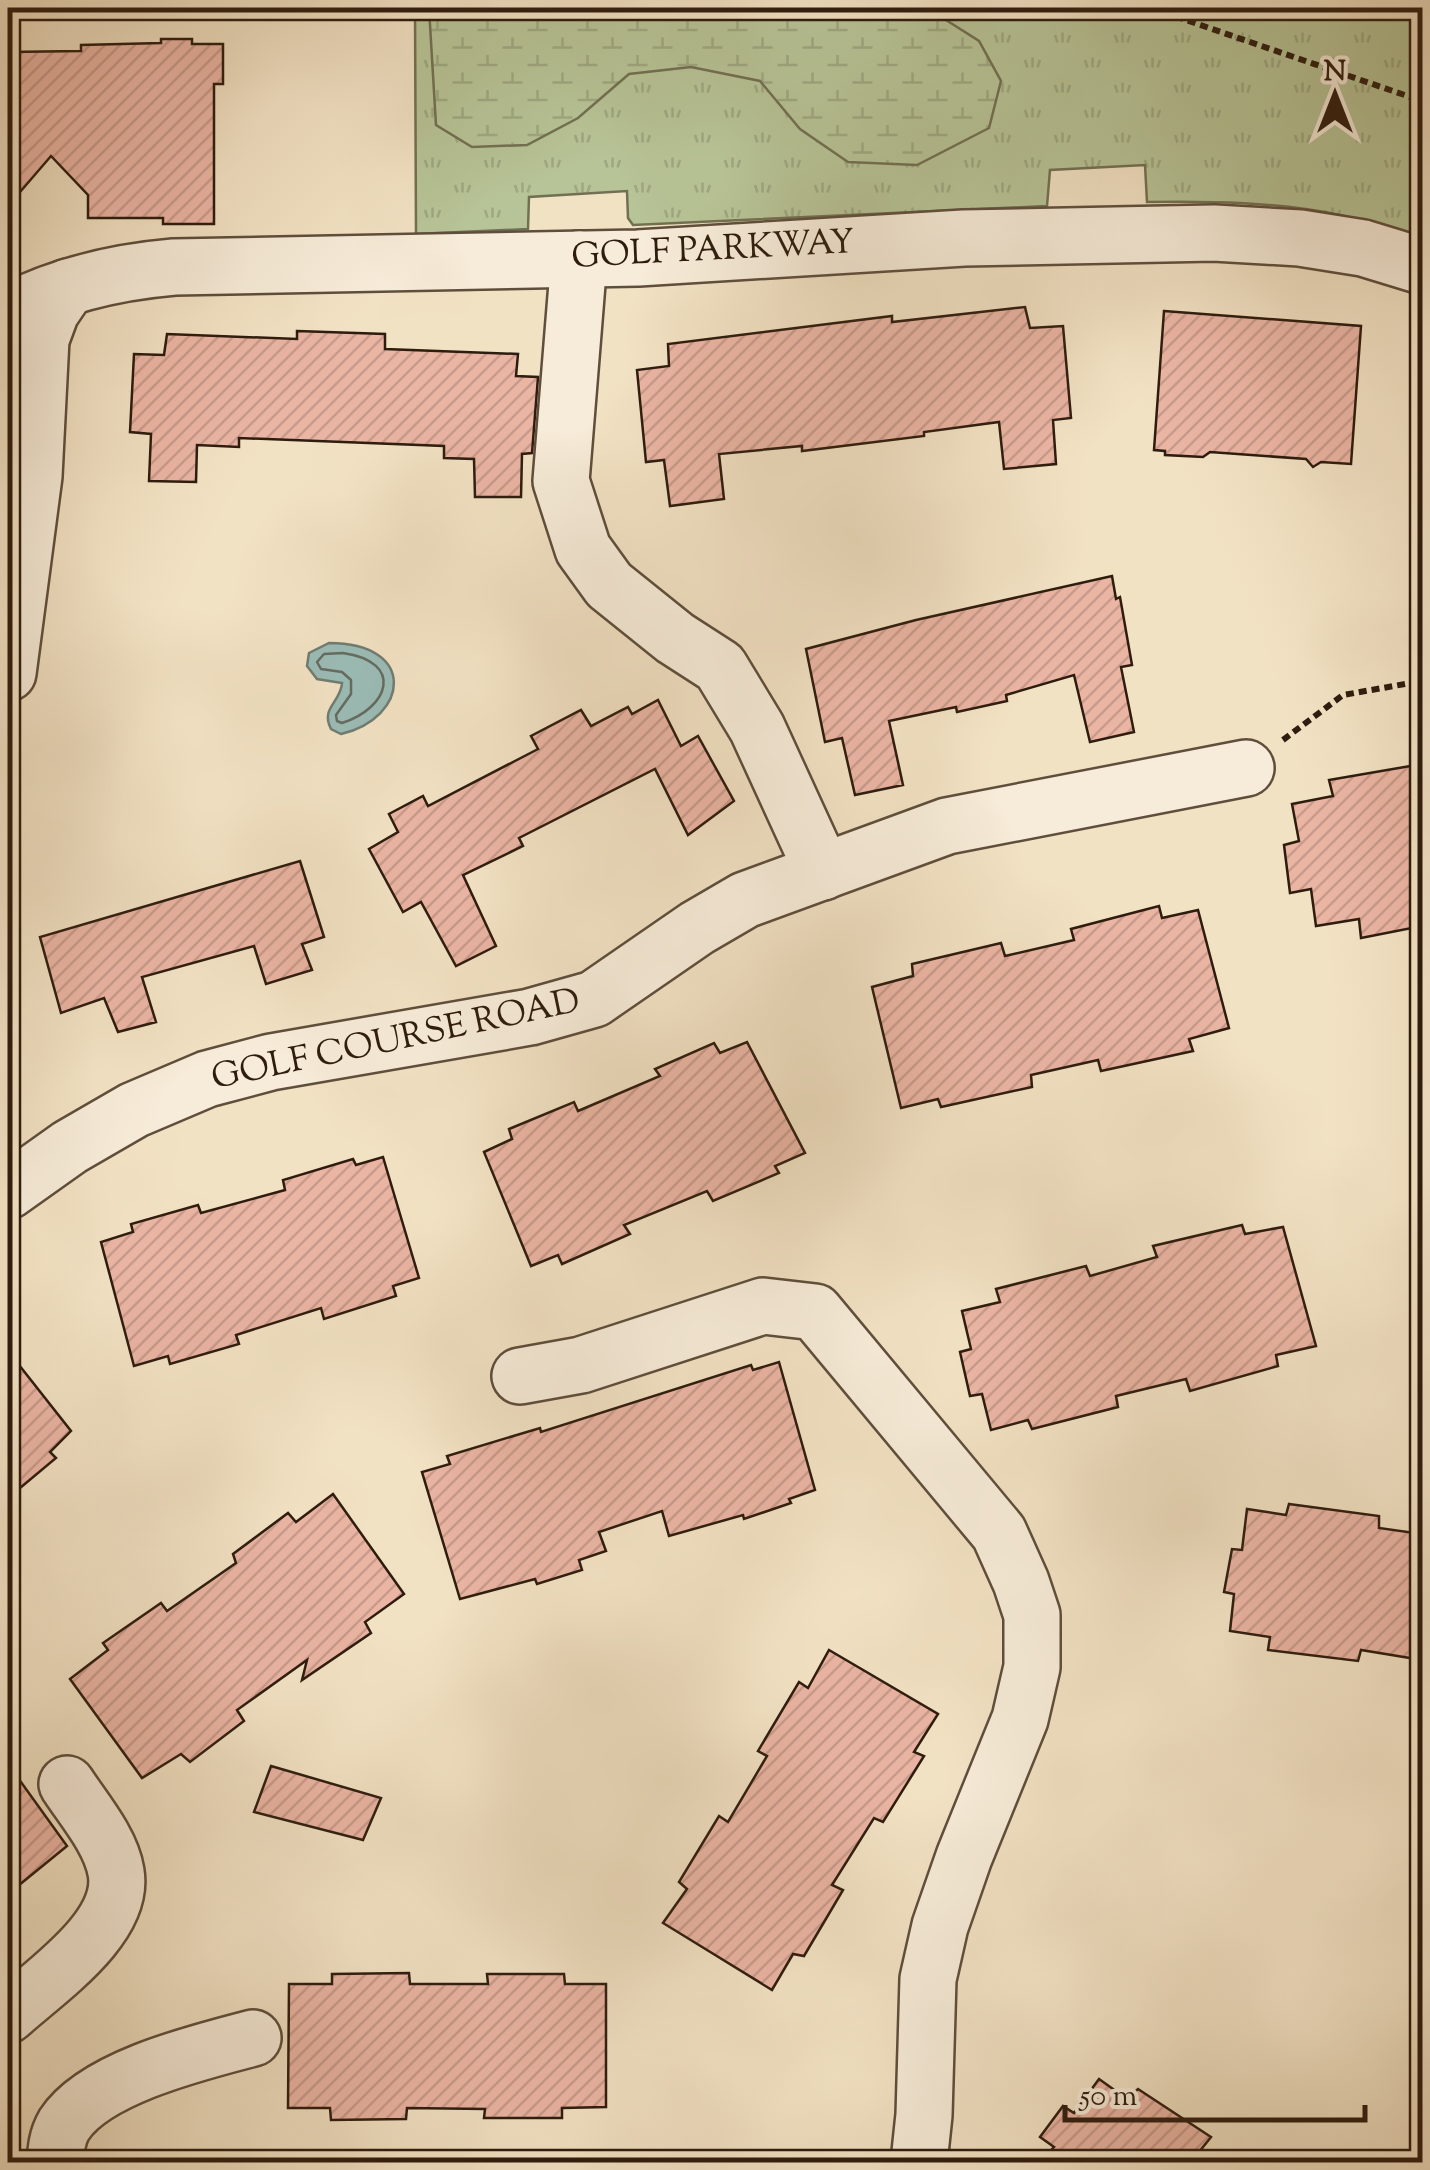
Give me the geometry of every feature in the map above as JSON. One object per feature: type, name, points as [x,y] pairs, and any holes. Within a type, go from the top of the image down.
[{"type":"street","name":"GOLF PARKWAY","points":[[8,312],[68,287],[130,271],[174,267],[579,259],[964,238],[1214,233],[1362,248],[1422,266]]},
{"type":"street","points":[[579,259],[561,482],[583,549],[610,585],[675,638],[720,666],[756,728],[824,872]]},
{"type":"street","points":[[8,673],[34,476],[42,339],[51,312],[68,287]]},
{"type":"street","name":"GOLF COURSE ROAD","points":[[8,1191],[70,1146],[134,1110],[207,1079],[271,1062],[530,1018],[594,999],[697,928],[746,900],[947,826],[1246,768]]},
{"type":"street","points":[[520,1376],[581,1365],[763,1306],[815,1312],[999,1534],[1032,1615],[1032,1667],[1020,1718],[964,1857],[928,1979],[919,2162]]},
{"type":"street","points":[[8,2015],[100,1931],[114,1900],[116,1872],[100,1834],[67,1784]]},
{"type":"street","points":[[55,2162],[64,2126],[92,2099],[158,2066],[253,2038]]},
{"type":"path","points":[[1151,8],[1422,101]]},
{"type":"path","points":[[1246,768],[1343,694],[1422,682]]},
{"type":"green space","points":[[415,8],[1422,8],[1422,237],[1350,217],[1293,207],[1147,202],[1145,165],[1050,170],[1047,206],[633,225],[628,218],[627,191],[529,197],[528,229],[416,234]]},
{"type":"green space","points":[[429,8],[927,8],[979,41],[1001,81],[989,128],[917,165],[848,162],[800,129],[760,81],[691,67],[629,74],[578,118],[527,145],[472,147],[436,125]]},
{"type":"water","points":[[329,643],[358,646],[378,655],[390,668],[394,682],[391,698],[380,713],[341,734],[331,729],[328,716],[342,683],[317,679],[307,666],[309,653]]},
{"type":"building","points":[[161,39],[223,44],[223,84],[214,84],[214,224],[163,224],[163,218],[88,218],[88,195],[51,156],[8,206],[8,52],[81,51],[81,45],[161,43]]},
{"type":"building","points":[[1025,307],[1030,328],[1063,326],[1071,418],[1053,420],[1056,464],[1004,469],[999,422],[802,451],[802,446],[719,454],[724,499],[670,506],[664,460],[646,462],[637,370],[669,366],[668,344],[892,316],[892,322]]},
{"type":"building","points":[[1164,311],[1361,326],[1351,464],[1321,462],[1313,467],[1306,459],[1210,452],[1203,457],[1165,455],[1165,451],[1154,450]]},
{"type":"building","points":[[297,331],[385,334],[385,349],[518,354],[516,376],[538,377],[532,453],[522,454],[521,497],[475,497],[474,459],[444,458],[444,446],[239,438],[239,447],[197,445],[196,482],[149,481],[151,434],[130,432],[134,354],[164,355],[167,334],[297,339]]},
{"type":"building","points":[[1112,576],[1116,599],[1120,597],[1132,665],[1121,667],[1134,732],[1090,742],[1074,675],[1006,695],[1007,701],[889,721],[903,785],[855,795],[842,738],[825,742],[806,649]]},
{"type":"building","points":[[658,700],[681,746],[698,736],[734,801],[688,835],[655,769],[519,838],[523,846],[463,875],[496,946],[456,966],[421,902],[403,912],[369,849],[398,832],[389,814],[423,796],[428,806],[538,749],[531,736],[581,710],[591,726],[628,707],[632,714]]},
{"type":"building","points":[[1422,764],[1422,926],[1361,938],[1359,919],[1316,926],[1311,889],[1290,893],[1284,845],[1299,841],[1292,804],[1333,796],[1329,780]]},
{"type":"building","points":[[300,861],[324,937],[302,944],[312,970],[266,984],[254,946],[142,977],[156,1022],[118,1032],[104,998],[61,1013],[40,937]]},
{"type":"building","points":[[1159,906],[1162,918],[1198,910],[1229,1028],[1189,1039],[1193,1051],[1101,1071],[1098,1060],[1031,1075],[1032,1087],[941,1107],[938,1099],[901,1108],[872,987],[913,976],[912,964],[1001,943],[1005,956],[1074,940],[1071,929]]},
{"type":"building","points":[[747,1042],[805,1153],[775,1166],[779,1173],[713,1201],[707,1191],[624,1225],[630,1234],[562,1264],[558,1255],[531,1266],[484,1152],[512,1139],[509,1129],[574,1102],[578,1111],[660,1076],[655,1069],[714,1043],[720,1053]]},
{"type":"building","points":[[383,1157],[419,1278],[393,1286],[396,1296],[324,1319],[321,1308],[236,1335],[239,1344],[170,1364],[168,1356],[134,1366],[101,1242],[133,1232],[131,1224],[198,1205],[201,1213],[285,1190],[283,1180],[353,1159],[356,1165]]},
{"type":"building","points":[[1242,1225],[1245,1234],[1283,1227],[1316,1346],[1276,1355],[1278,1366],[1190,1391],[1186,1379],[1116,1396],[1118,1407],[1032,1429],[1028,1420],[991,1430],[982,1394],[970,1396],[960,1352],[971,1349],[962,1311],[1000,1302],[996,1289],[1086,1266],[1090,1276],[1157,1257],[1153,1246]]},
{"type":"building","points":[[8,1351],[71,1431],[50,1452],[56,1458],[8,1498]]},
{"type":"building","points":[[779,1362],[815,1490],[744,1519],[743,1515],[669,1536],[662,1511],[599,1532],[606,1551],[579,1560],[582,1570],[537,1584],[535,1579],[460,1599],[422,1472],[450,1464],[447,1456],[540,1428],[541,1432],[751,1365],[753,1370]]},
{"type":"building","points":[[333,1494],[404,1594],[365,1622],[371,1633],[302,1680],[307,1660],[237,1710],[244,1721],[190,1762],[181,1754],[142,1778],[70,1679],[108,1650],[103,1643],[161,1603],[167,1611],[236,1563],[233,1554],[288,1513],[296,1522]]},
{"type":"building","points":[[1289,1504],[1379,1516],[1379,1528],[1422,1534],[1422,1660],[1361,1650],[1358,1661],[1268,1650],[1270,1637],[1230,1631],[1234,1594],[1224,1592],[1232,1549],[1242,1550],[1247,1509],[1286,1515]]},
{"type":"building","points":[[829,1650],[938,1714],[914,1752],[924,1756],[883,1822],[874,1818],[832,1885],[843,1890],[804,1956],[793,1954],[772,1990],[663,1923],[687,1889],[679,1882],[719,1816],[728,1822],[767,1756],[758,1751],[799,1682],[808,1688]]},
{"type":"building","points":[[8,1764],[67,1846],[8,1894]]},
{"type":"building","points":[[271,1766],[381,1798],[363,1840],[254,1812]]},
{"type":"building","points":[[409,1973],[410,1984],[488,1984],[487,1974],[564,1974],[565,1984],[606,1984],[606,2107],[562,2108],[562,2118],[484,2118],[485,2109],[407,2108],[406,2119],[331,2120],[330,2108],[288,2108],[289,1984],[332,1984],[332,1974]]},
{"type":"building","points":[[1099,2079],[1127,2099],[1138,2089],[1211,2137],[1191,2162],[1040,2162],[1054,2147],[1040,2137],[1063,2106],[1074,2113]]}]
